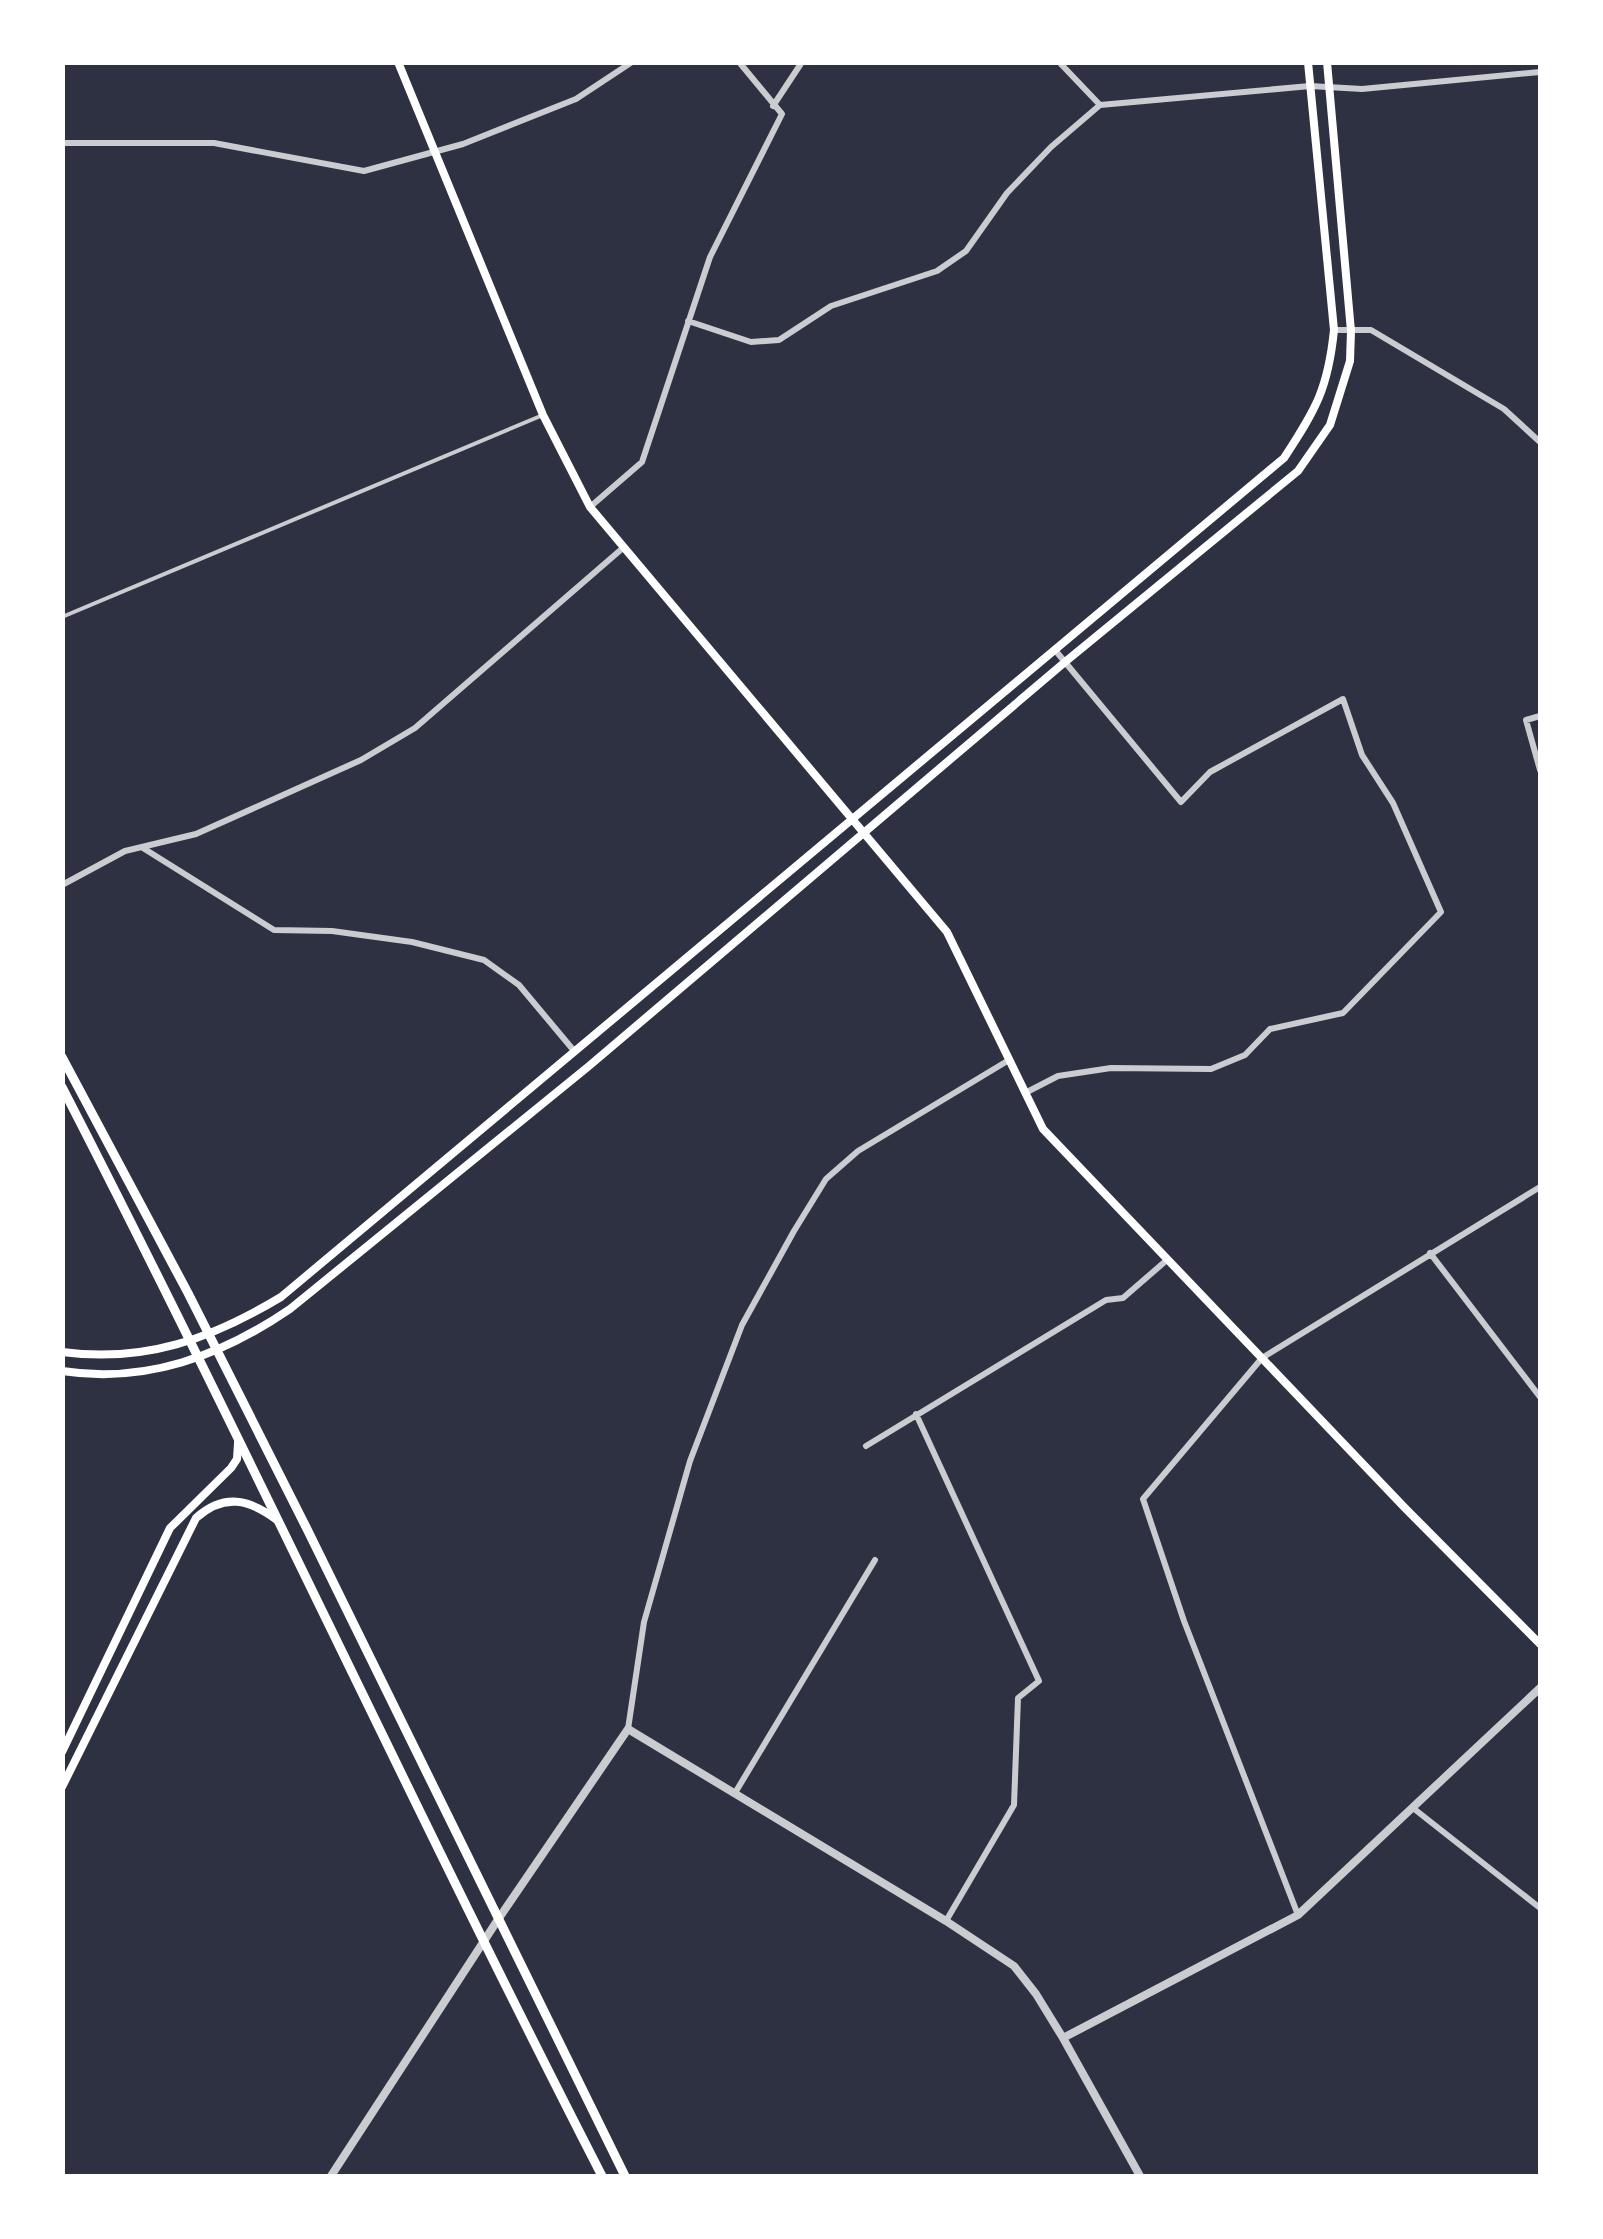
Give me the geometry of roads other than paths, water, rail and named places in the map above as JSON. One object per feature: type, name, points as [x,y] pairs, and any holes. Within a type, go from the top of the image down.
[{"type":"main road","points":[[398,62],[543,414],[590,507],[947,932],[1043,1130],[1540,1644]]},
{"type":"main road","points":[[62,1352],[138,1355],[208,1334],[281,1298],[1284,458],[1318,406],[1329,374],[1334,330],[1308,62]]},
{"type":"main road","points":[[62,1372],[146,1372],[199,1358],[253,1334],[290,1309],[589,1066],[1065,662],[1298,472],[1330,425],[1350,361],[1351,331],[1327,62]]},
{"type":"main road","points":[[62,1058],[217,1350],[624,2176]]},
{"type":"main road","points":[[62,1088],[173,1302],[483,1944],[602,2176]]},
{"type":"main road","points":[[62,1752],[170,1528],[231,1468],[237,1459],[238,1439]]},
{"type":"main road","points":[[62,1788],[196,1518],[214,1504],[241,1500],[260,1507],[277,1520]]},
{"type":"street","points":[[62,143],[214,143],[364,172],[435,153],[576,99],[632,62]]},
{"type":"street","points":[[590,507],[642,462],[710,257],[782,114],[739,62]]},
{"type":"street","points":[[774,106],[802,62]]},
{"type":"street","points":[[1060,62],[1100,104]]},
{"type":"street","points":[[688,321],[750,342],[779,340],[832,306],[937,270],[966,251],[1007,193],[1100,104],[1310,86],[1362,89],[1540,72]]},
{"type":"street","points":[[1334,330],[1371,330],[1504,409],[1540,442]]},
{"type":"street","points":[[62,617],[543,414]]},
{"type":"street","points":[[62,885],[125,851],[213,826],[360,760],[415,728],[624,547]]},
{"type":"street","points":[[1025,1093],[1058,1076],[1111,1068],[1212,1069],[1246,1055],[1270,1030],[1342,1013],[1441,912],[1393,803],[1362,755],[1343,699],[1210,772],[1180,802],[1055,650]]},
{"type":"street","points":[[1540,716],[1526,720],[1540,770]]},
{"type":"street","points":[[142,847],[274,930],[332,931],[412,942],[484,960],[519,985],[576,1052]]},
{"type":"street","points":[[331,2176],[497,1921],[628,1730],[644,1622],[690,1461],[742,1325],[794,1231],[826,1179],[858,1151],[1010,1060]]},
{"type":"street","points":[[1298,1915],[1184,1621],[1143,1499],[1262,1358],[1540,1187]]},
{"type":"street","points":[[1430,1253],[1540,1397]]},
{"type":"street","points":[[866,1446],[1106,1300],[1123,1298],[1168,1259]]},
{"type":"street","points":[[916,1414],[1039,1681],[1018,1698],[1014,1806],[946,1922]]},
{"type":"street","points":[[735,1793],[874,1560]]},
{"type":"street","points":[[1063,2038],[1298,1915],[1540,1688]]},
{"type":"street","points":[[628,1730],[1014,1966],[1063,2038],[1140,2176]]},
{"type":"street","points":[[1413,1808],[1540,1908]]}]
